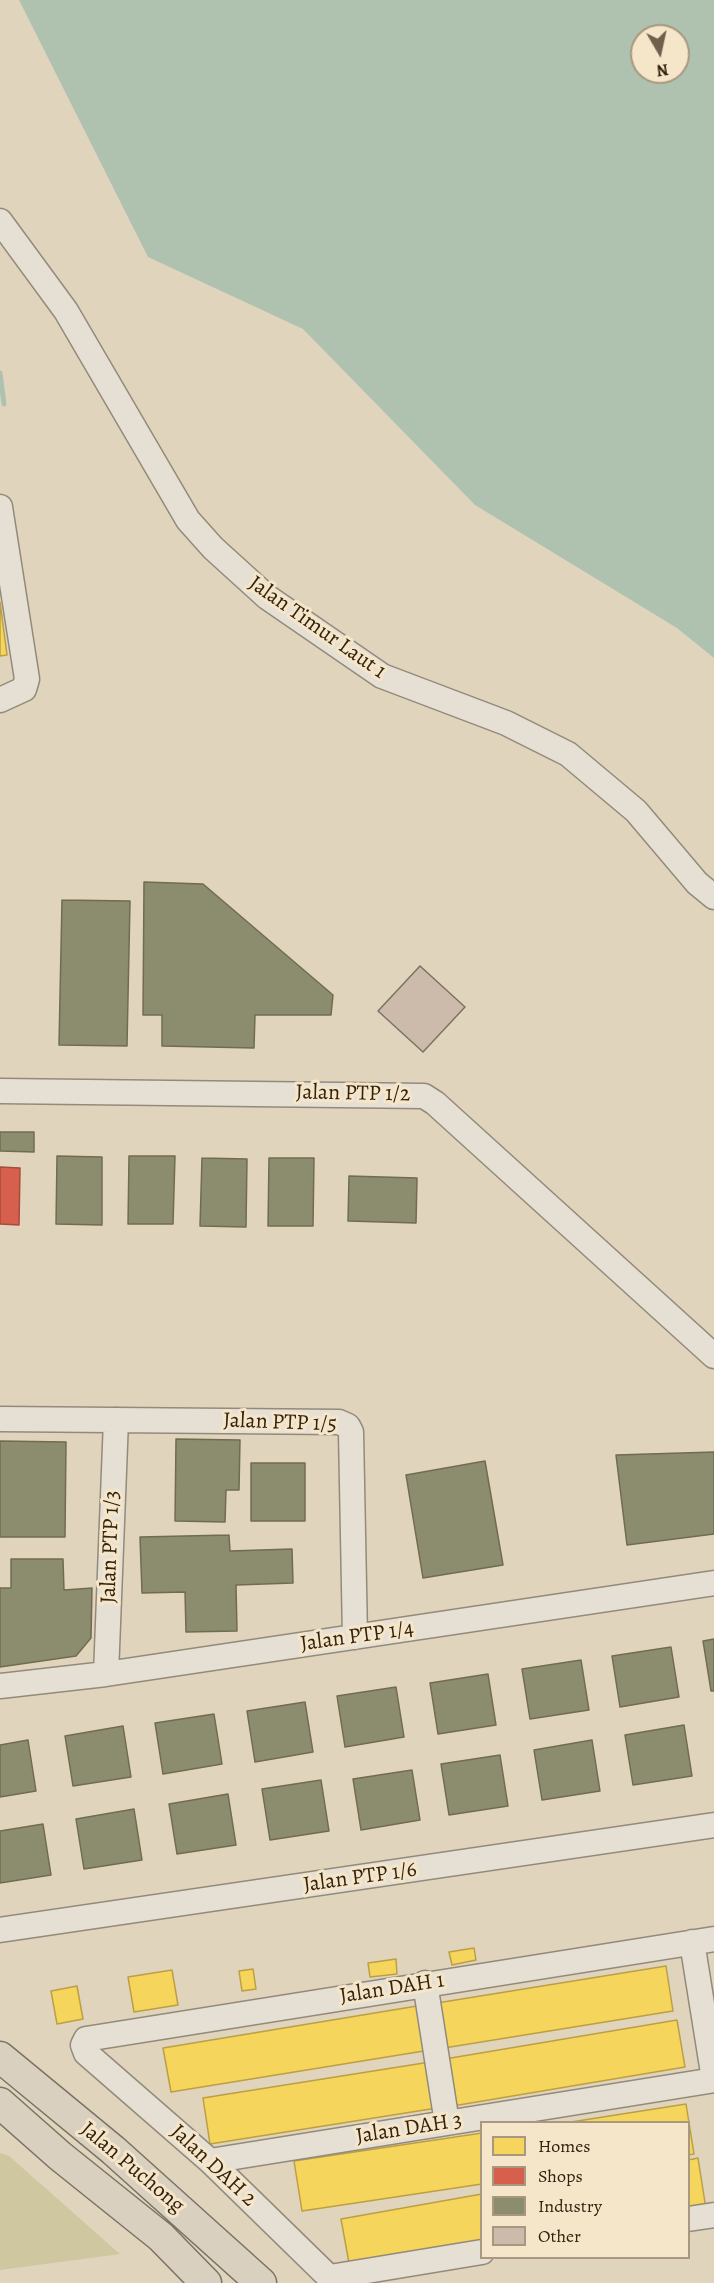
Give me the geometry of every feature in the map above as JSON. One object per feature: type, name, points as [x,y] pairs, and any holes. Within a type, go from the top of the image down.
[{"type":"main road","name":"Jalan Puchong","points":[[2,2062],[113,2150],[261,2283]]},
{"type":"main road","name":"Jalan Puchong","points":[[0,2103],[60,2156],[160,2237],[206,2283]]},
{"type":"main road","points":[[0,2128],[60,2156]]},
{"type":"street","name":"Jalan Timur Laut 1","points":[[0,221],[66,311],[188,520],[213,548],[267,597],[382,676],[506,723],[568,754],[636,811],[697,883],[714,897]]},
{"type":"street","points":[[0,507],[27,679],[24,689],[0,700]]},
{"type":"street","name":"Jalan PTP 1/2","points":[[0,1091],[424,1096],[714,1356]]},
{"type":"street","name":"Jalan PTP 1/5","points":[[0,1419],[339,1422],[348,1426],[351,1432],[355,1637]]},
{"type":"street","name":"Jalan PTP 1/3","points":[[106,1674],[116,1420]]},
{"type":"street","name":"Jalan PTP 1/4","points":[[0,1686],[106,1674],[714,1583]]},
{"type":"street","name":"Jalan PTP 1/6","points":[[3,1931],[714,1825]]},
{"type":"street","points":[[703,1941],[714,2079]]},
{"type":"street","name":"Jalan DAH 1","points":[[86,2053],[83,2045],[86,2039],[425,1983],[703,1941]]},
{"type":"street","points":[[425,1983],[447,2123]]},
{"type":"street","name":"Jalan DAH 2","points":[[86,2053],[210,2161],[333,2280]]},
{"type":"street","name":"Jalan DAH 3","points":[[210,2161],[447,2123],[504,2118],[714,2079]]},
{"type":"street","points":[[690,2219],[714,2215]]},
{"type":"street","points":[[333,2280],[480,2252]]},
{"type":"shaded area","points":[[19,0],[714,0],[714,658],[677,628],[475,505],[303,329],[148,257]]},
{"type":"shaded area","points":[[0,2153],[9,2156],[120,2254],[0,2270]]},
{"type":"building: Homes","points":[[0,602],[7,655],[0,656]]},
{"type":"building: Homes","points":[[474,1948],[476,1960],[452,1965],[449,1952]]},
{"type":"building: Homes","points":[[396,1959],[397,1974],[370,1977],[368,1963]]},
{"type":"building: Homes","points":[[666,1966],[673,2011],[444,2048],[437,2003]]},
{"type":"building: Homes","points":[[253,1969],[256,1989],[242,1991],[239,1971]]},
{"type":"building: Homes","points":[[172,1970],[178,2005],[134,2012],[128,1977]]},
{"type":"building: Homes","points":[[77,1986],[83,2019],[57,2024],[51,1991]]},
{"type":"building: Homes","points":[[423,2005],[430,2050],[171,2092],[163,2048]]},
{"type":"building: Homes","points":[[677,2020],[685,2067],[453,2106],[445,2059]]},
{"type":"building: Homes","points":[[430,2062],[437,2108],[210,2144],[203,2098]]},
{"type":"building: Homes","points":[[686,2104],[689,2121],[577,2121]]},
{"type":"building: Homes","points":[[690,2129],[694,2154],[690,2155]]},
{"type":"building: Homes","points":[[480,2133],[480,2184],[302,2211],[294,2161]]},
{"type":"building: Homes","points":[[698,2158],[706,2209],[690,2212],[690,2160]]},
{"type":"building: Homes","points":[[480,2194],[480,2241],[349,2263],[341,2219]]},
{"type":"building: Shops","points":[[0,1167],[20,1168],[19,1225],[0,1224]]},
{"type":"building: Industry","points":[[144,882],[203,884],[333,995],[331,1015],[255,1015],[254,1048],[162,1046],[162,1015],[143,1015]]},
{"type":"building: Industry","points":[[62,900],[130,901],[127,1046],[59,1045]]},
{"type":"building: Industry","points":[[0,1132],[34,1132],[34,1152],[0,1151]]},
{"type":"building: Industry","points":[[57,1156],[102,1157],[102,1225],[56,1224]]},
{"type":"building: Industry","points":[[129,1156],[175,1156],[173,1224],[128,1224]]},
{"type":"building: Industry","points":[[202,1158],[247,1159],[246,1227],[200,1226]]},
{"type":"building: Industry","points":[[269,1158],[314,1158],[313,1226],[268,1226]]},
{"type":"building: Industry","points":[[349,1176],[417,1178],[416,1223],[348,1221]]},
{"type":"building: Industry","points":[[176,1439],[240,1440],[239,1490],[226,1490],[225,1522],[175,1521]]},
{"type":"building: Industry","points":[[0,1441],[66,1442],[65,1537],[0,1537]]},
{"type":"building: Industry","points":[[714,1452],[714,1534],[627,1545],[616,1455]]},
{"type":"building: Industry","points":[[485,1461],[503,1565],[423,1578],[406,1475]]},
{"type":"building: Industry","points":[[251,1463],[305,1463],[305,1521],[251,1521]]},
{"type":"building: Industry","points":[[229,1535],[230,1551],[292,1549],[293,1583],[236,1585],[237,1631],[186,1632],[185,1592],[142,1593],[140,1537]]},
{"type":"building: Industry","points":[[11,1559],[63,1559],[64,1590],[92,1588],[91,1638],[76,1656],[0,1667],[0,1588],[11,1588]]},
{"type":"building: Industry","points":[[714,1639],[714,1691],[711,1691],[703,1641]]},
{"type":"building: Industry","points":[[671,1647],[679,1697],[620,1707],[612,1656]]},
{"type":"building: Industry","points":[[581,1660],[589,1710],[530,1719],[522,1669]]},
{"type":"building: Industry","points":[[488,1674],[496,1725],[438,1734],[430,1683]]},
{"type":"building: Industry","points":[[396,1687],[404,1737],[345,1747],[337,1696]]},
{"type":"building: Industry","points":[[305,1702],[313,1752],[255,1762],[247,1711]]},
{"type":"building: Industry","points":[[214,1714],[222,1764],[163,1774],[155,1723]]},
{"type":"building: Industry","points":[[684,1725],[692,1776],[633,1785],[625,1735]]},
{"type":"building: Industry","points":[[123,1726],[131,1777],[73,1786],[65,1736]]},
{"type":"building: Industry","points":[[28,1740],[36,1791],[0,1797],[0,1745]]},
{"type":"building: Industry","points":[[592,1740],[600,1791],[542,1800],[534,1750]]},
{"type":"building: Industry","points":[[500,1755],[508,1806],[449,1815],[441,1764]]},
{"type":"building: Industry","points":[[412,1770],[420,1820],[361,1830],[353,1779]]},
{"type":"building: Industry","points":[[321,1780],[329,1831],[270,1840],[262,1789]]},
{"type":"building: Industry","points":[[228,1794],[236,1845],[177,1854],[169,1804]]},
{"type":"building: Industry","points":[[134,1809],[142,1860],[84,1869],[76,1819]]},
{"type":"building: Industry","points":[[43,1824],[51,1875],[0,1883],[0,1831]]},
{"type":"building: Other","points":[[420,966],[465,1007],[423,1052],[378,1011]]},
{"type":"waterway","points":[[0,373],[4,404]]}]
